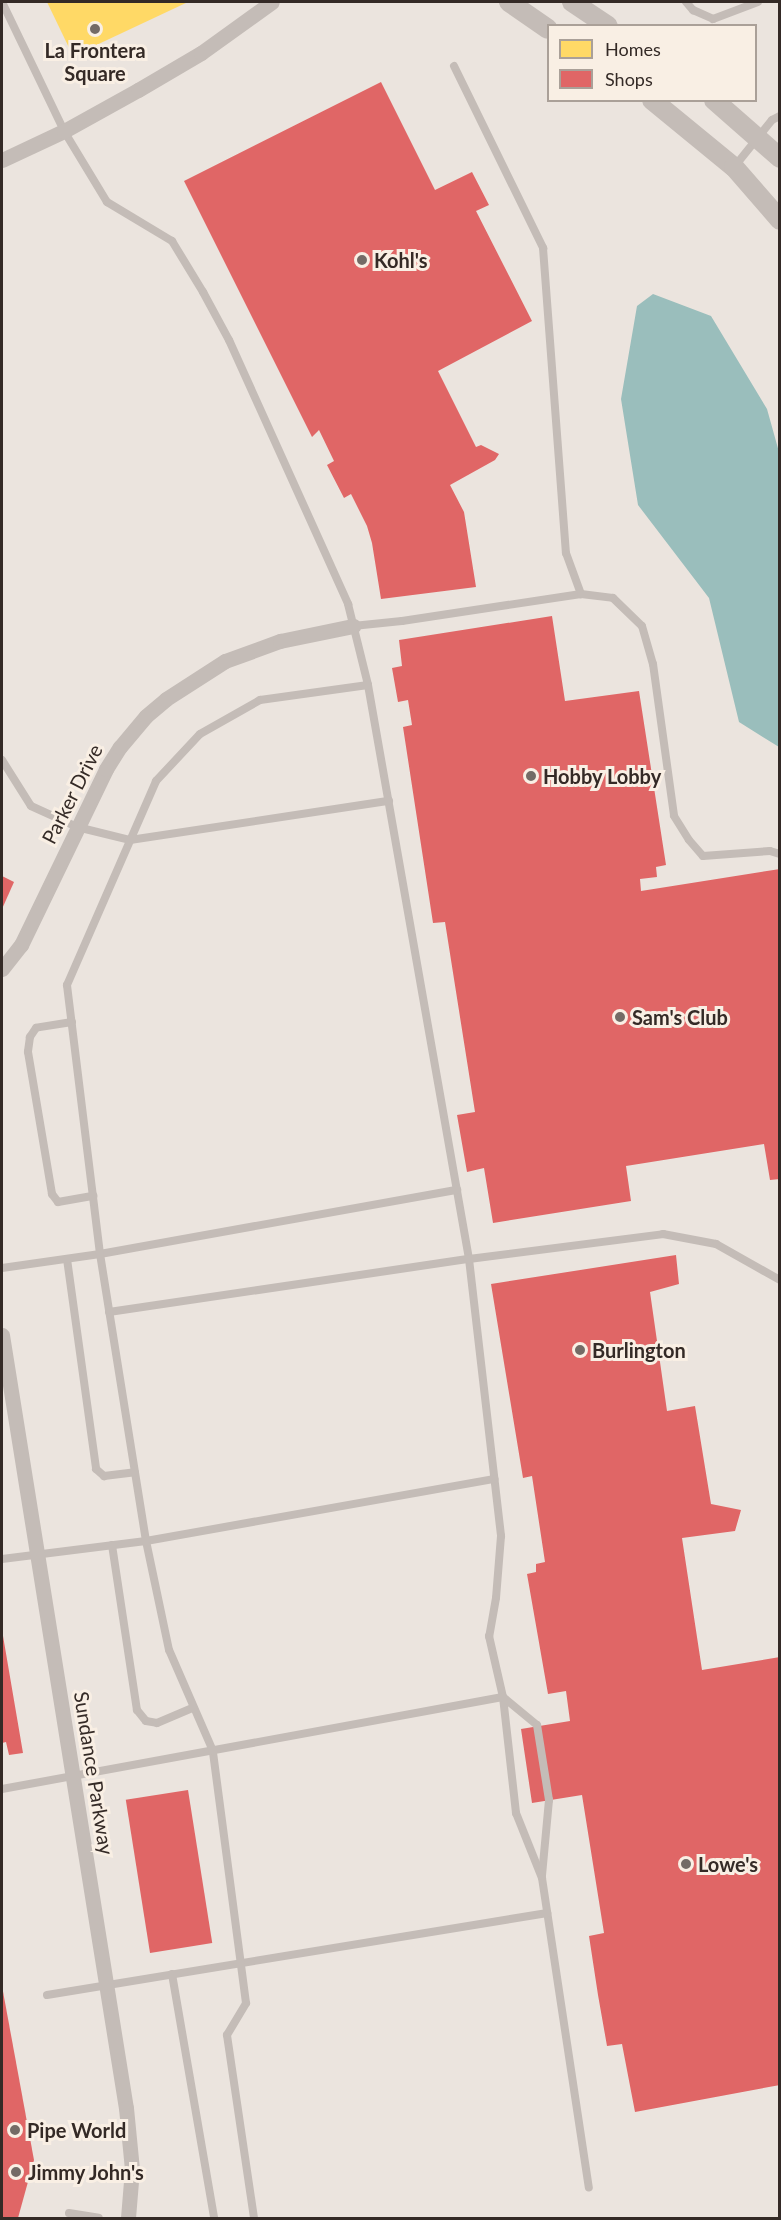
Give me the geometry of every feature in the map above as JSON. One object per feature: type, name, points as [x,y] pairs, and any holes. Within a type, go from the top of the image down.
[{"type":"street","points":[[2,160],[64,130],[201,53],[272,2]]},
{"type":"street","points":[[508,2],[547,28]]},
{"type":"street","points":[[572,2],[605,24]]},
{"type":"street","points":[[654,102],[734,167],[780,220]]},
{"type":"street","points":[[716,102],[780,158]]},
{"type":"street","name":"Parker Drive","points":[[2,969],[21,945],[77,828],[120,747],[146,716],[166,699],[225,661],[280,641],[353,626]]},
{"type":"street","name":"Sundance Parkway","points":[[2,1335],[126,2108],[132,2169],[128,2218]]},
{"type":"lane","points":[[2,2],[64,130],[107,202],[172,241],[203,292],[229,340],[348,604],[368,685],[470,1259],[501,1536],[496,1598],[489,1636],[503,1697],[516,1813],[542,1878]]},
{"type":"lane","points":[[686,2],[693,10],[712,19],[758,2]]},
{"type":"lane","points":[[454,66],[543,248],[566,554],[581,594]]},
{"type":"lane","points":[[734,167],[772,120],[780,116]]},
{"type":"lane","points":[[353,626],[402,621],[581,594],[613,598],[642,626],[653,664],[674,816],[689,840],[703,856],[770,851],[780,854]]},
{"type":"lane","points":[[254,2218],[227,2035],[246,2003],[213,1751],[169,1650],[146,1541],[100,1254],[67,985],[156,781],[207,728],[260,700],[368,685]]},
{"type":"lane","points":[[2,760],[31,806],[77,828],[130,840],[389,801]]},
{"type":"lane","points":[[72,1022],[36,1028],[30,1037],[28,1052],[52,1194],[58,1202],[93,1196]]},
{"type":"lane","points":[[2,1268],[100,1254],[457,1190]]},
{"type":"lane","points":[[109,1312],[470,1259],[663,1234],[716,1244],[780,1280]]},
{"type":"lane","points":[[67,1259],[96,1469],[104,1476],[135,1472]]},
{"type":"lane","points":[[2,1559],[146,1541],[495,1479]]},
{"type":"lane","points":[[112,1545],[137,1710],[146,1721],[157,1723],[193,1708]]},
{"type":"lane","points":[[2,1789],[503,1697]]},
{"type":"lane","points":[[503,1697],[537,1725],[549,1800],[542,1878],[589,2187]]},
{"type":"lane","points":[[47,1995],[547,1913]]},
{"type":"lane","points":[[172,1974],[214,2218]]},
{"type":"lane","points":[[69,2213],[99,2218]]},
{"type":"water","points":[[653,294],[711,316],[767,409],[779,452],[779,747],[739,722],[709,598],[638,505],[621,399],[637,306]]},
{"type":"building: Homes","name":"La Frontera Square","points":[[47,2],[188,2],[73,56]]},
{"type":"building: Shops","name":"Kohl's","points":[[381,82],[435,190],[472,172],[489,205],[476,211],[532,321],[438,371],[476,447],[481,445],[499,454],[495,460],[450,485],[464,512],[476,587],[381,599],[367,526],[351,494],[344,498],[327,465],[334,461],[319,430],[312,437],[184,181]]},
{"type":"building: Shops","name":"Sam's Club","points":[[552,616],[565,701],[639,691],[666,865],[656,867],[657,877],[640,879],[641,891],[780,869],[780,1179],[770,1180],[764,1144],[626,1166],[631,1201],[493,1223],[484,1168],[467,1172],[457,1115],[475,1112],[445,922],[433,923],[403,727],[412,725],[408,700],[398,702],[392,668],[402,666],[399,640]]},
{"type":"building: Shops","points":[[2,876],[14,882],[2,909]]},
{"type":"building: Shops","points":[[676,1255],[679,1284],[650,1292],[667,1411],[695,1406],[711,1504],[741,1510],[735,1531],[682,1538],[702,1670],[780,1657],[780,2085],[635,2112],[622,2044],[607,2046],[598,1995],[589,1936],[604,1933],[582,1795],[532,1803],[521,1729],[570,1721],[566,1691],[548,1694],[527,1574],[536,1572],[536,1564],[545,1562],[532,1476],[523,1478],[491,1284]]},
{"type":"building: Shops","points":[[2,1630],[23,1753],[9,1755],[6,1742],[2,1743]]},
{"type":"building: Shops","points":[[188,1790],[212,1943],[150,1953],[126,1800]]},
{"type":"building: Shops","points":[[2,1986],[34,2160],[18,2218],[2,2218]]},
{"type":"place","name":"La Frontera Square","points":[[95,29]]},
{"type":"place","name":"Kohl's","points":[[362,260]]},
{"type":"place","name":"Hobby Lobby","points":[[531,776]]},
{"type":"place","name":"Sam's Club","points":[[620,1017]]},
{"type":"place","name":"Burlington","points":[[580,1350]]},
{"type":"place","name":"Lowe's","points":[[686,1864]]},
{"type":"place","name":"Pipe World","points":[[15,2130]]},
{"type":"place","name":"Jimmy John's","points":[[16,2172]]}]
